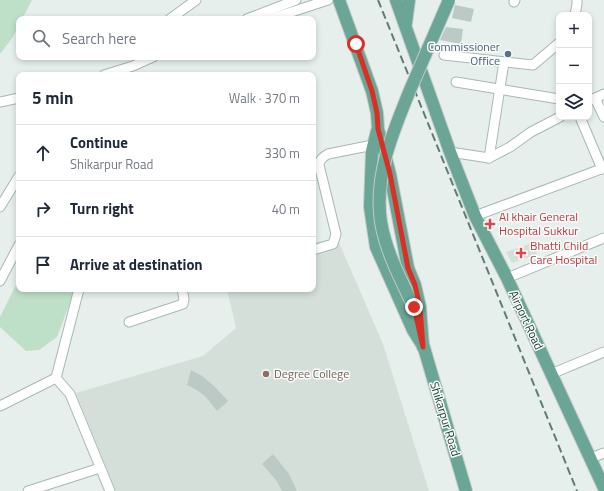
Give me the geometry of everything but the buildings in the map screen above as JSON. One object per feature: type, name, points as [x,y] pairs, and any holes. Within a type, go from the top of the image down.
[{"type":"main road","name":"Shikarpur Road","points":[[339,0],[372,91],[377,113],[378,129],[390,174],[408,268],[415,285],[420,307],[423,347],[466,491]]},
{"type":"main road","points":[[396,0],[402,6],[406,25]]},
{"type":"main road","points":[[406,25],[409,0]]},
{"type":"main road","points":[[423,347],[414,307],[391,258],[381,222],[379,198],[385,160],[394,130],[449,0]]},
{"type":"main road","name":"Airport Road","points":[[406,25],[450,152],[475,216],[506,278],[604,488]]},
{"type":"main road","name":"Shikarpur Road","points":[[378,129],[373,145],[370,176],[370,207],[376,248],[413,330],[423,347]]},
{"type":"street","points":[[174,16],[196,0]]},
{"type":"street","points":[[255,16],[296,0]]},
{"type":"street","points":[[279,16],[328,0]]},
{"type":"street","points":[[576,12],[578,4],[577,0]]},
{"type":"street","points":[[444,55],[535,64],[556,46]]},
{"type":"street","points":[[114,72],[146,60]]},
{"type":"street","points":[[488,158],[504,62]]},
{"type":"street","points":[[130,72],[133,66]]},
{"type":"street","points":[[456,82],[556,99]]},
{"type":"street","points":[[596,98],[604,117]]},
{"type":"street","points":[[0,102],[16,99]]},
{"type":"street","points":[[450,152],[488,158],[510,147],[531,132],[556,119]]},
{"type":"street","points":[[475,216],[603,168],[581,120]]},
{"type":"street","points":[[316,249],[333,244],[336,234],[319,165],[320,162],[328,154],[373,145]]},
{"type":"street","points":[[0,207],[16,181]]},
{"type":"street","points":[[506,278],[604,238]]},
{"type":"street","points":[[0,281],[16,251]]},
{"type":"street","points":[[0,406],[56,378],[78,292]]},
{"type":"street","points":[[129,322],[183,304],[183,292]]},
{"type":"street","points":[[551,374],[604,352]]},
{"type":"street","points":[[56,378],[70,394],[110,491]]},
{"type":"street","points":[[591,458],[604,453]]},
{"type":"street","points":[[28,491],[100,468]]},
{"type":"shaded area","name":"Degree College","points":[[337,238],[383,344],[429,491],[116,491],[76,393],[203,356],[236,328],[228,292],[316,292],[316,242]]},
{"type":"shaded area","name":"Bhatti Child Care Hospital","points":[[532,243],[537,254],[512,263],[506,252]]},
{"type":"green space","points":[[0,0],[32,0],[24,16],[16,16],[15,33],[0,53]]},
{"type":"green space","points":[[16,285],[16,292],[74,292],[57,337],[39,350],[26,351],[0,327],[0,317]]},
{"type":"railway","points":[[378,0],[577,491]]},
{"type":"place","name":"Commissioner Office","points":[[508,54]]},
{"type":"place","name":"Al khair General Hospital Sukkur","points":[[490,224]]},
{"type":"place","name":"Bhatti Child Care Hospital","points":[[521,253]]},
{"type":"place","name":"Degree College","points":[[266,374]]},
{"type":"route","points":[[356,44],[372,91],[377,113],[378,129],[390,174],[408,268],[415,285],[420,307],[423,347],[414,307]]}]
